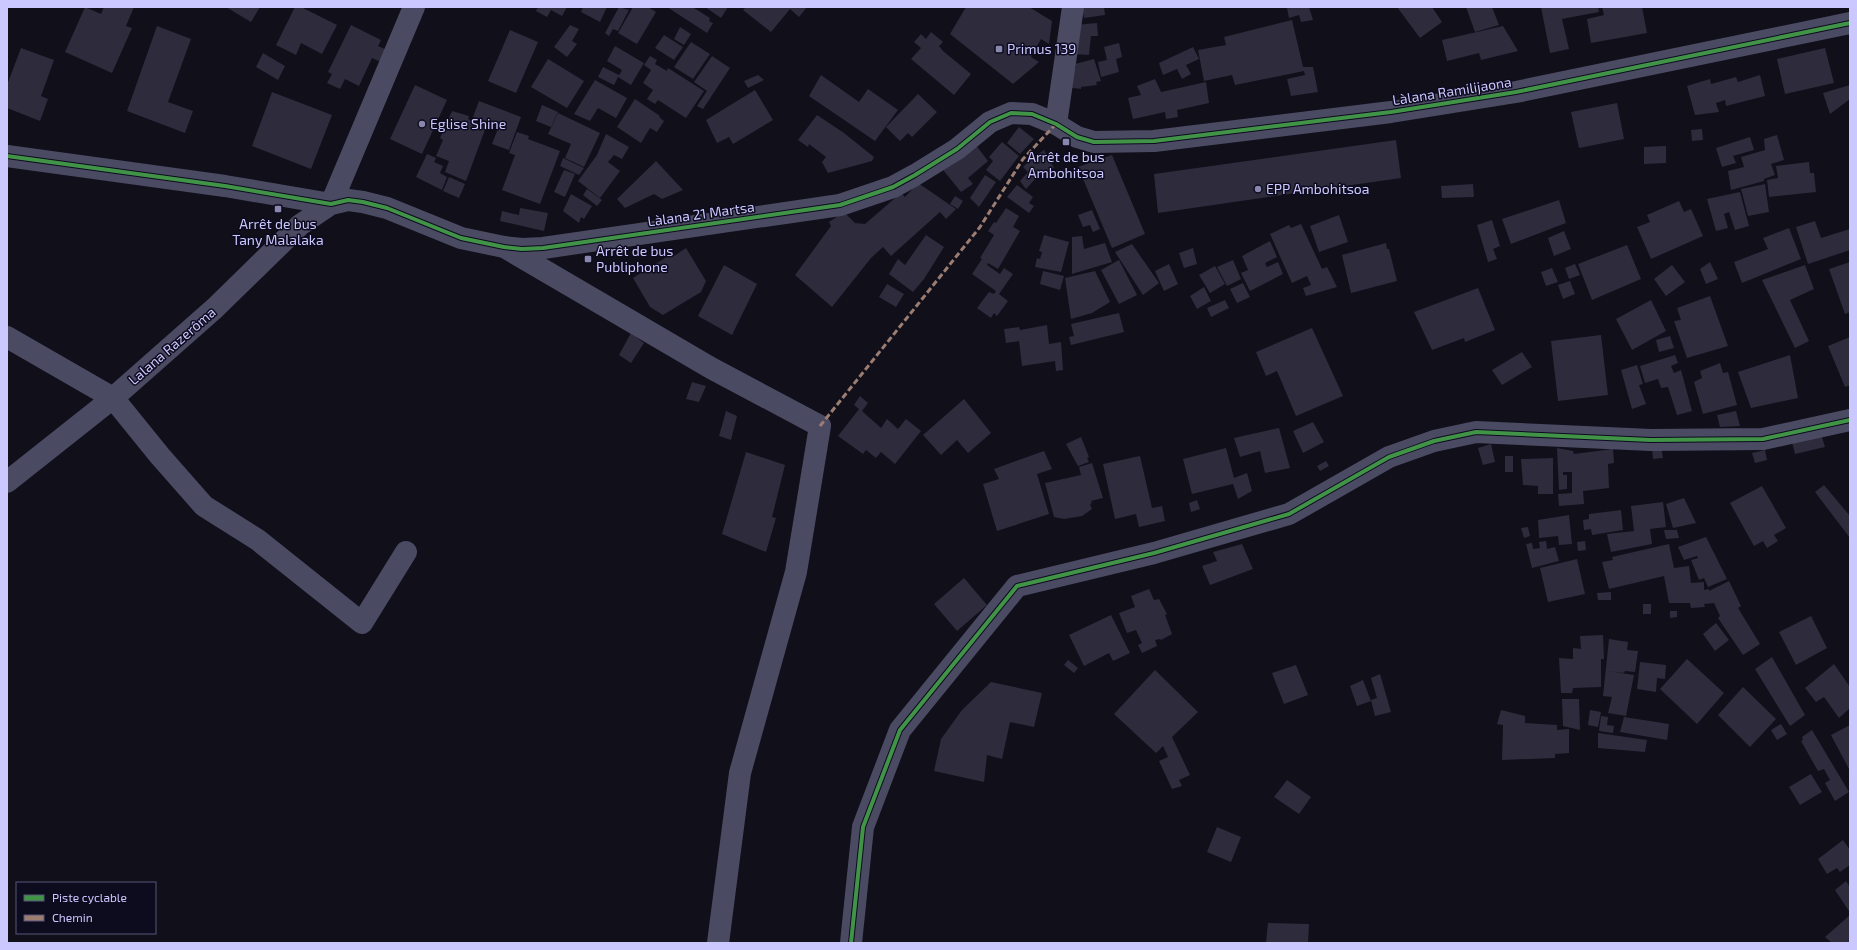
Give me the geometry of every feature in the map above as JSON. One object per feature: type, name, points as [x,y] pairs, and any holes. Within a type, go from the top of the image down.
[{"type":"street","points":[[7,156],[225,186],[331,204],[414,7]]},
{"type":"street","points":[[1056,124],[1073,7]]},
{"type":"street","name":"Làlana Ramilijaona","points":[[1056,124],[1077,137],[1094,142],[1154,141],[1391,112],[1516,92],[1850,23]]},
{"type":"street","name":"Làlana 21 Martsa","points":[[331,204],[348,200],[381,206],[461,238],[504,247],[522,249],[550,247],[840,205],[894,187],[958,149],[990,122],[1011,113],[1032,114],[1056,124]]},
{"type":"street","name":"Lalana Razerôma","points":[[7,482],[113,398],[215,308],[300,226],[331,204]]},
{"type":"street","points":[[504,247],[711,368],[820,426],[796,572],[740,773],[718,943]]},
{"type":"street","points":[[7,337],[113,398],[160,456],[204,506],[258,540],[362,622],[406,552]]},
{"type":"street","points":[[850,943],[863,827],[900,730],[1017,586],[1154,553],[1289,514],[1389,457],[1434,441],[1476,432],[1651,440],[1763,439],[1850,420]]},
{"type":"building","points":[[85,7],[101,14],[104,7],[134,7],[126,26],[132,28],[112,73],[65,52]]},
{"type":"building","points":[[226,7],[260,7],[251,22]]},
{"type":"building","points":[[295,7],[301,7],[337,25],[322,54],[301,43],[296,55],[276,45]]},
{"type":"building","points":[[538,7],[567,7],[562,16],[551,10],[547,17],[536,11]]},
{"type":"building","points":[[583,7],[607,7],[600,22],[581,12]]},
{"type":"building","points":[[619,7],[629,10],[618,31],[613,29],[609,36],[605,33]]},
{"type":"building","points":[[633,7],[648,7],[656,12],[637,44],[618,33]]},
{"type":"building","points":[[667,7],[695,7],[694,8],[710,18],[709,21],[713,23],[707,33]]},
{"type":"building","points":[[705,7],[728,7],[721,18]]},
{"type":"building","points":[[746,7],[807,7],[799,17],[790,9],[771,32],[743,10]]},
{"type":"building","points":[[966,7],[1029,7],[1052,21],[1049,44],[1041,39],[1031,57],[1039,62],[1013,84],[950,34]]},
{"type":"building","points":[[1082,7],[1104,7],[1105,15],[1084,18]]},
{"type":"building","points":[[1309,7],[1313,20],[1301,22],[1299,15],[1289,18],[1287,8]]},
{"type":"building","points":[[1397,7],[1432,7],[1442,22],[1420,38]]},
{"type":"building","points":[[1466,7],[1492,7],[1499,25],[1475,32]]},
{"type":"building","points":[[1541,7],[1598,7],[1599,12],[1562,19],[1569,49],[1550,53]]},
{"type":"building","points":[[1602,7],[1642,7],[1647,33],[1591,43],[1587,19],[1604,15]]},
{"type":"building","points":[[1292,20],[1303,67],[1313,67],[1318,92],[1291,96],[1287,79],[1305,75],[1304,71],[1235,85],[1232,75],[1204,81],[1198,50],[1226,45],[1224,37]]},
{"type":"building","points":[[1097,23],[1098,36],[1091,36],[1089,55],[1071,54],[1076,25]]},
{"type":"building","points":[[351,25],[381,40],[378,46],[387,50],[381,62],[372,58],[359,86],[345,79],[340,89],[327,83],[332,74],[328,72]]},
{"type":"building","points":[[570,25],[579,29],[572,41],[577,44],[567,57],[554,47]]},
{"type":"building","points":[[157,26],[191,39],[168,102],[193,111],[185,133],[127,111]]},
{"type":"building","points":[[1503,26],[1518,51],[1481,60],[1479,53],[1447,61],[1442,40]]},
{"type":"building","points":[[680,27],[691,34],[684,45],[674,39]]},
{"type":"building","points":[[510,30],[538,42],[516,93],[488,81]]},
{"type":"building","points":[[931,32],[943,42],[939,46],[943,51],[971,74],[954,95],[911,59],[921,48],[914,42],[921,34],[926,39]]},
{"type":"building","points":[[664,35],[683,47],[674,60],[655,48]]},
{"type":"building","points":[[691,42],[710,54],[693,79],[674,67]]},
{"type":"building","points":[[1119,43],[1122,57],[1116,59],[1119,72],[1101,77],[1098,62],[1107,60],[1104,47]]},
{"type":"building","points":[[615,46],[644,63],[631,85],[618,77],[622,70],[607,61]]},
{"type":"building","points":[[1193,47],[1199,59],[1186,65],[1191,74],[1182,79],[1177,69],[1163,75],[1159,63]]},
{"type":"building","points":[[21,48],[54,60],[41,96],[48,99],[40,121],[7,108],[7,85]]},
{"type":"building","points":[[1825,48],[1834,83],[1785,94],[1777,59]]},
{"type":"building","points":[[263,53],[285,66],[278,80],[256,67]]},
{"type":"building","points":[[650,56],[657,60],[655,64],[667,71],[668,68],[704,91],[686,118],[658,100],[655,104],[647,99],[653,90],[643,83],[651,70],[644,65]]},
{"type":"building","points":[[712,56],[730,68],[703,109],[697,106],[707,91],[694,82]]},
{"type":"building","points":[[548,59],[584,81],[567,108],[531,87]]},
{"type":"building","points":[[1094,59],[1101,81],[1096,82],[1097,85],[1081,87],[1081,89],[1065,87],[1067,66],[1076,68],[1075,64]]},
{"type":"building","points":[[603,67],[619,75],[614,85],[598,77]]},
{"type":"building","points":[[758,75],[764,80],[748,88],[744,81]]},
{"type":"building","points":[[821,75],[859,102],[868,89],[898,110],[875,141],[809,96]]},
{"type":"building","points":[[1760,75],[1765,96],[1726,106],[1725,100],[1716,103],[1719,112],[1695,115],[1687,86],[1710,79],[1711,84],[1736,77],[1738,82]]},
{"type":"building","points":[[1155,79],[1161,92],[1206,82],[1209,103],[1177,110],[1178,117],[1166,119],[1165,112],[1133,119],[1128,98],[1141,95],[1137,86]]},
{"type":"building","points":[[595,80],[627,98],[616,118],[598,108],[590,121],[574,114]]},
{"type":"building","points":[[415,85],[447,100],[422,154],[390,139]]},
{"type":"building","points":[[1850,85],[1850,99],[1830,114],[1823,93]]},
{"type":"building","points":[[755,90],[773,120],[733,144],[729,137],[717,143],[706,120]]},
{"type":"building","points":[[272,92],[332,115],[311,169],[252,146]]},
{"type":"building","points":[[918,94],[937,112],[912,137],[908,133],[900,141],[886,127]]},
{"type":"building","points":[[635,99],[660,116],[659,117],[664,121],[657,132],[650,128],[641,143],[617,127]]},
{"type":"building","points":[[479,101],[521,117],[509,150],[492,144],[499,126],[473,117]]},
{"type":"building","points":[[1617,103],[1624,139],[1579,148],[1571,112]]},
{"type":"building","points":[[542,105],[558,112],[551,127],[536,121]]},
{"type":"building","points":[[452,111],[469,116],[468,119],[486,127],[466,181],[445,172],[449,161],[436,156],[443,140],[440,138]]},
{"type":"building","points":[[558,113],[600,133],[584,167],[565,158],[571,144],[548,134]]},
{"type":"building","points":[[817,115],[844,133],[874,157],[872,161],[828,173],[822,162],[826,157],[809,144],[808,147],[798,140]]},
{"type":"building","points":[[1019,127],[1034,139],[1020,154],[1007,143]]},
{"type":"building","points":[[1702,129],[1703,140],[1692,141],[1691,130]]},
{"type":"building","points":[[517,132],[529,136],[528,139],[560,151],[540,204],[502,190],[515,155],[509,153]]},
{"type":"building","points":[[606,134],[629,147],[622,159],[614,155],[608,162],[620,171],[600,198],[578,181],[597,155]]},
{"type":"building","points":[[1777,135],[1784,160],[1771,164],[1775,175],[1764,179],[1764,181],[1731,190],[1728,171],[1744,167],[1741,157],[1765,150],[1764,139]]},
{"type":"building","points":[[1750,137],[1754,150],[1733,156],[1736,163],[1722,167],[1716,148]]},
{"type":"building","points":[[972,140],[988,161],[968,178],[973,184],[961,192],[939,165]]},
{"type":"building","points":[[1396,140],[1401,178],[1158,213],[1154,174]]},
{"type":"building","points":[[1002,142],[1019,156],[1000,181],[986,170],[993,161],[989,157]]},
{"type":"building","points":[[1666,146],[1666,163],[1644,164],[1644,147]]},
{"type":"building","points":[[1044,150],[1054,168],[1038,176],[1026,189],[1020,181],[1028,172],[1023,167]]},
{"type":"building","points":[[427,154],[436,158],[434,162],[443,166],[440,173],[447,177],[442,190],[416,177]]},
{"type":"building","points":[[1112,155],[1145,234],[1112,248],[1078,167]]},
{"type":"building","points":[[563,158],[584,168],[579,175],[560,166]]},
{"type":"building","points":[[656,161],[683,190],[662,199],[654,194],[625,208],[617,199]]},
{"type":"building","points":[[1809,162],[1810,173],[1814,173],[1816,192],[1769,197],[1767,180],[1778,178],[1776,166]]},
{"type":"building","points":[[564,170],[575,174],[565,197],[554,192]]},
{"type":"building","points":[[985,175],[996,182],[979,207],[970,198]]},
{"type":"building","points":[[449,177],[465,184],[459,198],[443,191]]},
{"type":"building","points":[[918,183],[956,209],[946,219],[940,212],[891,256],[883,247],[871,258],[832,307],[795,275],[831,226],[829,222],[844,212],[855,223],[865,224],[901,193],[905,197]]},
{"type":"building","points":[[1473,184],[1474,197],[1442,198],[1441,186]]},
{"type":"building","points":[[1765,184],[1769,212],[1748,216],[1741,189]]},
{"type":"building","points":[[1017,185],[1033,197],[1029,203],[1034,206],[1029,213],[1007,197]]},
{"type":"building","points":[[587,189],[602,200],[597,206],[583,195]]},
{"type":"building","points":[[1740,192],[1749,226],[1735,230],[1729,212],[1724,214],[1728,228],[1716,231],[1707,199]]},
{"type":"building","points":[[571,194],[592,206],[584,219],[581,217],[579,223],[563,211]]},
{"type":"building","points":[[955,196],[963,201],[958,209],[950,204]]},
{"type":"building","points":[[1559,200],[1566,223],[1511,244],[1502,219]]},
{"type":"building","points":[[1679,201],[1684,212],[1691,209],[1703,236],[1651,259],[1637,227],[1650,222],[1647,215]]},
{"type":"building","points":[[520,208],[548,213],[544,231],[500,221],[502,211],[519,215]]},
{"type":"building","points":[[1006,208],[1019,216],[1013,227],[1020,231],[998,269],[988,263],[987,265],[1000,274],[1004,268],[1013,274],[999,294],[1008,301],[997,316],[994,313],[991,318],[977,308],[989,292],[994,294],[996,291],[972,274],[982,259],[980,258],[994,235],[988,231],[994,222],[996,223]]},
{"type":"building","points":[[1092,210],[1100,229],[1093,232],[1090,225],[1083,227],[1078,215]]},
{"type":"building","points":[[1339,215],[1348,242],[1319,252],[1310,226]]},
{"type":"building","points":[[1492,220],[1500,246],[1493,249],[1497,259],[1488,262],[1477,225]]},
{"type":"building","points":[[1815,221],[1821,238],[1850,229],[1850,250],[1808,264],[1796,227]]},
{"type":"building","points":[[1301,224],[1322,269],[1327,267],[1337,287],[1306,296],[1303,288],[1311,285],[1307,276],[1292,283],[1270,234],[1289,225],[1291,228]]},
{"type":"building","points":[[1789,228],[1801,259],[1742,283],[1734,262],[1768,249],[1763,238]]},
{"type":"building","points":[[1564,231],[1571,249],[1554,256],[1548,238]]},
{"type":"building","points":[[926,235],[944,247],[924,279],[913,292],[889,274],[898,259],[905,265]]},
{"type":"building","points":[[1044,235],[1069,242],[1061,272],[1035,267],[1037,258],[1040,259],[1042,252],[1039,251]]},
{"type":"building","points":[[1082,236],[1084,249],[1105,243],[1112,262],[1072,274],[1072,237]]},
{"type":"building","points":[[1270,241],[1277,257],[1265,263],[1267,267],[1278,262],[1283,274],[1250,291],[1241,273],[1248,270],[1242,256]]},
{"type":"building","points":[[1386,243],[1387,249],[1389,249],[1397,281],[1351,293],[1342,255]]},
{"type":"building","points":[[1132,244],[1159,283],[1143,295],[1115,252]]},
{"type":"building","points":[[1627,245],[1641,279],[1592,300],[1578,264]]},
{"type":"building","points":[[686,248],[706,281],[701,292],[663,315],[650,307],[633,278],[673,253],[674,256]]},
{"type":"building","points":[[1193,248],[1197,264],[1184,268],[1179,253]]},
{"type":"building","points":[[1119,260],[1137,295],[1119,304],[1101,270]]},
{"type":"building","points":[[1233,260],[1241,279],[1227,286],[1217,267]]},
{"type":"building","points":[[1710,262],[1718,279],[1706,284],[1700,269]]},
{"type":"building","points":[[1850,262],[1850,312],[1845,314],[1829,269]]},
{"type":"building","points":[[1169,264],[1178,284],[1164,291],[1155,271]]},
{"type":"building","points":[[1575,264],[1580,275],[1569,279],[1565,268]]},
{"type":"building","points":[[724,265],[757,284],[732,335],[698,316]]},
{"type":"building","points":[[1672,265],[1685,282],[1666,296],[1654,279]]},
{"type":"building","points":[[1805,265],[1814,289],[1790,300],[1809,341],[1795,348],[1762,280]]},
{"type":"building","points":[[1215,266],[1225,284],[1210,293],[1199,275]]},
{"type":"building","points":[[1552,268],[1558,282],[1546,286],[1541,272]]},
{"type":"building","points":[[1043,271],[1064,276],[1060,290],[1040,284]]},
{"type":"building","points":[[1095,271],[1110,302],[1092,313],[1071,319],[1065,278]]},
{"type":"building","points":[[1570,281],[1575,294],[1563,299],[1558,285]]},
{"type":"building","points":[[1243,283],[1250,297],[1237,303],[1230,289]]},
{"type":"building","points":[[887,284],[904,294],[896,307],[879,297]]},
{"type":"building","points":[[1204,287],[1211,301],[1197,309],[1190,296]]},
{"type":"building","points":[[1478,288],[1495,330],[1465,342],[1464,338],[1432,350],[1414,312]]},
{"type":"building","points":[[1710,296],[1728,346],[1687,358],[1674,321],[1681,320],[1677,308]]},
{"type":"building","points":[[1225,300],[1229,308],[1211,317],[1207,308]]},
{"type":"building","points":[[1651,300],[1666,331],[1632,350],[1616,319]]},
{"type":"building","points":[[1119,313],[1124,332],[1071,345],[1069,337],[1074,336],[1071,324]]},
{"type":"building","points":[[1047,325],[1049,344],[1061,342],[1063,370],[1056,371],[1055,361],[1022,366],[1019,341],[1006,343],[1004,329],[1019,327],[1020,330]]},
{"type":"building","points":[[1312,328],[1343,396],[1296,416],[1277,371],[1266,376],[1256,352]]},
{"type":"building","points":[[631,333],[644,343],[631,363],[619,355]]},
{"type":"building","points":[[1601,335],[1608,395],[1558,401],[1551,341]]},
{"type":"building","points":[[1670,336],[1674,348],[1659,352],[1656,340]]},
{"type":"building","points":[[1850,337],[1850,385],[1845,387],[1828,346]]},
{"type":"building","points":[[1522,352],[1532,367],[1502,385],[1492,370]]},
{"type":"building","points":[[1675,355],[1678,363],[1671,366],[1674,373],[1681,370],[1692,411],[1677,415],[1668,387],[1661,388],[1658,379],[1645,383],[1640,366]]},
{"type":"building","points":[[1790,355],[1798,398],[1751,408],[1738,372]]},
{"type":"building","points":[[1720,363],[1723,373],[1728,372],[1737,405],[1703,414],[1694,382],[1702,378],[1700,371]]},
{"type":"building","points":[[1637,365],[1643,384],[1639,385],[1646,404],[1632,409],[1621,370]]},
{"type":"building","points":[[692,382],[706,386],[699,402],[686,399]]},
{"type":"building","points":[[860,396],[868,403],[862,411],[881,428],[887,419],[898,429],[906,419],[921,431],[895,464],[881,452],[876,458],[866,450],[863,454],[838,436],[859,409],[854,405]]},
{"type":"building","points":[[964,399],[991,433],[968,453],[957,440],[941,455],[923,435]]},
{"type":"building","points":[[726,411],[737,416],[731,440],[719,436]]},
{"type":"building","points":[[1736,411],[1740,426],[1720,427],[1717,415]]},
{"type":"building","points":[[1313,422],[1324,442],[1303,453],[1293,431]]},
{"type":"building","points":[[1279,428],[1290,468],[1265,473],[1260,451],[1240,457],[1234,438]]},
{"type":"building","points":[[1821,434],[1825,447],[1795,454],[1792,442]]},
{"type":"building","points":[[1081,437],[1089,457],[1087,458],[1089,462],[1078,466],[1066,444]]},
{"type":"building","points":[[1491,444],[1495,462],[1483,465],[1478,448]]},
{"type":"building","points":[[1661,446],[1663,458],[1653,459],[1652,447]]},
{"type":"building","points":[[1226,448],[1234,478],[1247,473],[1252,491],[1238,499],[1233,484],[1192,494],[1183,459]]},
{"type":"building","points":[[1557,448],[1573,451],[1574,454],[1613,449],[1614,463],[1608,464],[1609,488],[1583,491],[1584,504],[1559,506],[1558,494],[1572,493],[1572,472],[1563,472],[1563,475],[1567,475],[1567,489],[1559,490]]},
{"type":"building","points":[[1765,450],[1767,460],[1755,463],[1752,453]]},
{"type":"building","points":[[1044,451],[1052,469],[1037,474],[1049,514],[997,531],[983,484],[999,479],[994,469]]},
{"type":"building","points":[[746,452],[785,465],[772,517],[776,518],[766,552],[722,534]]},
{"type":"building","points":[[1140,456],[1152,508],[1162,506],[1165,521],[1139,527],[1136,514],[1115,519],[1103,464]]},
{"type":"building","points":[[1505,456],[1513,456],[1513,472],[1505,472]]},
{"type":"building","points":[[1553,458],[1553,494],[1538,494],[1538,486],[1523,485],[1521,459]]},
{"type":"building","points":[[1326,461],[1329,466],[1320,471],[1317,466]]},
{"type":"building","points":[[1092,463],[1103,498],[1091,501],[1092,503],[1090,504],[1092,509],[1082,516],[1064,519],[1054,517],[1045,483],[1081,475],[1079,467]]},
{"type":"building","points":[[1824,485],[1850,516],[1850,538],[1815,492]]},
{"type":"building","points":[[1762,486],[1786,528],[1774,535],[1778,541],[1767,548],[1763,541],[1754,546],[1730,503]]},
{"type":"building","points":[[1684,498],[1696,523],[1673,528],[1666,504]]},
{"type":"building","points":[[1197,500],[1200,509],[1191,512],[1189,503]]},
{"type":"building","points":[[1663,502],[1666,527],[1650,529],[1652,544],[1611,552],[1607,534],[1634,531],[1631,506]]},
{"type":"building","points":[[1621,510],[1623,530],[1592,535],[1591,529],[1584,530],[1583,520],[1589,519],[1589,514]]},
{"type":"building","points":[[1569,515],[1572,544],[1559,545],[1558,536],[1539,538],[1538,520]]},
{"type":"building","points":[[1528,527],[1530,536],[1524,538],[1521,528]]},
{"type":"building","points":[[1664,530],[1677,530],[1679,538],[1666,539]]},
{"type":"building","points":[[1706,537],[1727,579],[1708,587],[1704,578],[1699,580],[1691,560],[1698,558],[1697,556],[1684,560],[1678,547]]},
{"type":"building","points":[[1546,541],[1547,549],[1555,547],[1559,561],[1532,568],[1526,544],[1532,543],[1533,549],[1540,548],[1539,542]]},
{"type":"building","points":[[1585,541],[1586,550],[1578,551],[1577,542]]},
{"type":"building","points":[[1242,544],[1253,569],[1210,585],[1202,566],[1217,561],[1213,552]]},
{"type":"building","points":[[1669,544],[1674,568],[1689,566],[1691,583],[1704,582],[1704,590],[1709,589],[1709,591],[1729,581],[1741,606],[1738,608],[1760,644],[1743,655],[1718,618],[1720,616],[1714,603],[1704,604],[1705,607],[1691,608],[1690,603],[1669,603],[1664,576],[1609,589],[1602,562],[1613,560],[1612,557]]},
{"type":"building","points":[[1577,559],[1585,594],[1548,602],[1540,568]]},
{"type":"building","points":[[964,578],[987,605],[957,631],[934,604]]},
{"type":"building","points":[[1149,589],[1154,600],[1159,599],[1167,614],[1165,615],[1172,634],[1161,640],[1155,640],[1157,646],[1142,653],[1138,645],[1142,643],[1136,630],[1127,633],[1119,613],[1135,607],[1131,596]]},
{"type":"building","points":[[1611,592],[1611,600],[1598,600],[1597,593]]},
{"type":"building","points":[[1643,604],[1651,604],[1651,614],[1643,614]]},
{"type":"building","points":[[1670,611],[1677,611],[1677,617],[1670,618]]},
{"type":"building","points":[[1111,615],[1130,653],[1113,661],[1109,653],[1084,666],[1069,635]]},
{"type":"building","points":[[1811,616],[1827,648],[1796,665],[1779,632]]},
{"type":"building","points":[[1716,623],[1729,640],[1715,651],[1703,634]]},
{"type":"building","points":[[1603,635],[1604,659],[1601,659],[1601,687],[1573,688],[1572,693],[1561,693],[1559,658],[1573,659],[1573,648],[1581,649],[1580,636]]},
{"type":"building","points":[[1609,639],[1628,642],[1627,650],[1638,651],[1635,672],[1625,671],[1624,673],[1608,671],[1634,675],[1626,716],[1608,713],[1612,697],[1603,696]]},
{"type":"building","points":[[1772,657],[1805,715],[1790,726],[1755,669]]},
{"type":"building","points":[[1687,659],[1724,693],[1697,724],[1660,689]]},
{"type":"building","points":[[1068,660],[1078,668],[1074,673],[1064,665]]},
{"type":"building","points":[[1640,662],[1666,665],[1665,679],[1657,678],[1656,692],[1637,689]]},
{"type":"building","points":[[1834,664],[1850,687],[1850,708],[1839,718],[1824,697],[1816,702],[1805,688]]},
{"type":"building","points":[[1296,665],[1308,695],[1284,704],[1272,673]]},
{"type":"building","points":[[1155,670],[1198,712],[1172,737],[1190,775],[1179,780],[1182,786],[1172,789],[1159,761],[1168,757],[1163,746],[1156,753],[1114,714]]},
{"type":"building","points":[[1380,674],[1391,712],[1375,716],[1371,700],[1377,698],[1371,678]]},
{"type":"building","points":[[1363,680],[1371,701],[1357,706],[1350,686]]},
{"type":"building","points":[[991,682],[1042,693],[1034,727],[1010,722],[1002,759],[987,755],[984,782],[934,771],[941,739],[962,710]]},
{"type":"building","points":[[1743,687],[1776,719],[1750,747],[1718,715]]},
{"type":"building","points":[[1562,699],[1579,699],[1580,730],[1563,726]]},
{"type":"building","points":[[1501,710],[1525,716],[1525,723],[1557,725],[1557,730],[1569,729],[1569,753],[1555,754],[1555,758],[1502,760],[1503,725],[1497,724]]},
{"type":"building","points":[[1590,710],[1601,712],[1598,727],[1588,725]]},
{"type":"building","points":[[1601,716],[1608,717],[1607,725],[1614,726],[1613,733],[1599,731]]},
{"type":"building","points":[[1624,717],[1669,724],[1667,740],[1620,732]]},
{"type":"building","points":[[1781,724],[1787,734],[1777,740],[1771,730]]},
{"type":"building","points":[[1850,725],[1850,771],[1831,735]]},
{"type":"building","points":[[1812,730],[1849,792],[1835,801],[1825,783],[1830,780],[1824,769],[1818,771],[1801,741],[1803,740],[1802,737]]},
{"type":"building","points":[[1598,733],[1647,740],[1645,752],[1598,748]]},
{"type":"building","points":[[1811,774],[1822,792],[1800,805],[1789,787]]},
{"type":"building","points":[[1287,780],[1311,797],[1299,814],[1274,797]]},
{"type":"building","points":[[1217,827],[1241,837],[1231,862],[1207,852]]},
{"type":"building","points":[[1843,840],[1850,850],[1850,865],[1840,872],[1837,868],[1827,874],[1818,859]]},
{"type":"building","points":[[1846,881],[1850,887],[1849,911],[1835,890]]},
{"type":"building","points":[[1850,915],[1850,941],[1847,943],[1832,943],[1825,937]]},
{"type":"building","points":[[1268,923],[1309,924],[1308,943],[1266,943]]},
{"type":"marked path","points":[[820,426],[980,227],[1023,159],[1056,124]]},
{"type":"cycle path","points":[[7,156],[225,186],[331,204],[348,200],[363,202],[387,208],[461,238],[504,247],[522,249],[543,248],[840,205],[893,187],[957,149],[990,122],[1011,113],[1032,114],[1056,124],[1077,137],[1094,142],[1154,141],[1391,112],[1516,92],[1850,23]]},
{"type":"cycle path","points":[[851,943],[863,827],[900,730],[1017,586],[1154,553],[1289,514],[1389,457],[1434,441],[1476,432],[1651,440],[1763,439],[1850,420]]},
{"type":"place","name":"Primus 139","points":[[999,49]]},
{"type":"place","name":"Eglise Shine","points":[[422,124]]},
{"type":"place","name":"Arrêt de bus Ambohitsoa","points":[[1066,142]]},
{"type":"place","name":"EPP Ambohitsoa","points":[[1258,189]]},
{"type":"place","name":"Arrêt de bus Tany Malalaka","points":[[278,209]]},
{"type":"place","name":"Arrêt de bus Publiphone","points":[[588,259]]}]
